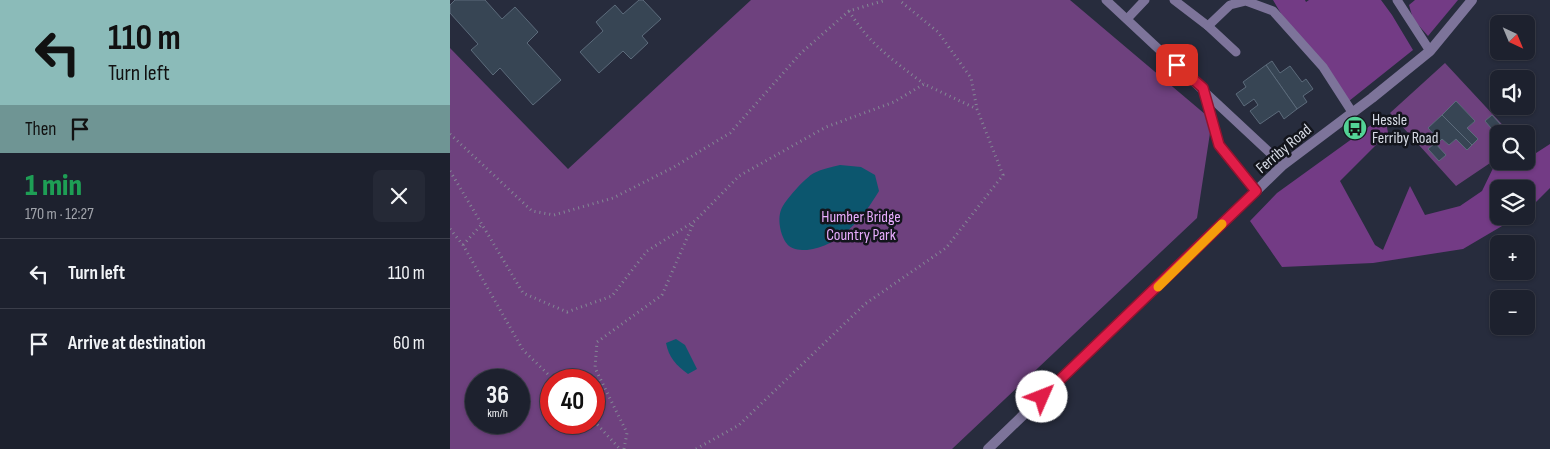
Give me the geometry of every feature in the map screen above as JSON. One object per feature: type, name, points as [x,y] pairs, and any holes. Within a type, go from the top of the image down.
[{"type":"street","name":"Ferriby Road","points":[[988,449],[1284,165],[1376,95],[1430,50],[1472,0]]},
{"type":"lane","points":[[1106,0],[1284,165]]},
{"type":"lane","points":[[1127,19],[1145,0]]},
{"type":"lane","points":[[1174,0],[1208,26],[1236,52]]},
{"type":"lane","points":[[1397,0],[1430,50]]},
{"type":"lane","points":[[1208,26],[1230,5],[1246,1],[1273,11],[1323,67],[1352,112]]},
{"type":"lane","points":[[1203,88],[1219,145],[1256,191]]},
{"type":"path","points":[[450,134],[532,211],[554,216],[612,198],[674,167],[730,133],[802,53],[849,10],[886,0]]},
{"type":"path","points":[[696,449],[739,425],[865,304],[946,248],[1002,176],[977,109],[971,78],[938,32],[899,0]]},
{"type":"path","points":[[849,10],[862,31],[878,49],[924,84],[977,109]]},
{"type":"path","points":[[450,171],[523,293],[567,312],[612,296],[647,251],[695,221],[739,176],[826,127],[894,102],[924,84]]},
{"type":"path","points":[[624,449],[627,432],[595,368],[597,342],[662,296],[695,221]]},
{"type":"path","points":[[463,245],[482,224]]},
{"type":"path","points":[[450,229],[463,245],[523,350],[543,369]]},
{"type":"path","points":[[605,433],[620,449]]},
{"type":"green space","name":"Humber Bridge Country Park","points":[[751,0],[1070,0],[1212,120],[1197,218],[952,449],[450,449],[450,48],[568,169]]},
{"type":"green space","points":[[1445,63],[1490,111],[1490,115],[1493,115],[1503,125],[1490,125],[1490,163],[1456,186],[1390,113]],"holes":[[[1456,101],[1475,121],[1467,128],[1477,139],[1467,150],[1456,139],[1449,145],[1429,128]]]},
{"type":"shaded area","points":[[1273,0],[1305,0],[1306,2],[1309,0],[1381,0],[1413,50],[1349,101],[1283,17]]},
{"type":"shaded area","points":[[1415,0],[1458,0],[1428,36],[1413,19],[1409,5]]},
{"type":"shaded area","points":[[1385,115],[1388,133],[1340,181],[1375,245],[1383,250],[1410,186],[1425,215],[1460,206],[1482,191],[1492,170],[1535,170],[1535,154],[1550,144],[1550,188],[1535,203],[1535,180],[1490,180],[1490,225],[1504,225],[1463,249],[1373,263],[1282,267],[1250,221],[1277,193]]},
{"type":"water","points":[[840,165],[861,167],[875,175],[879,191],[866,211],[840,237],[830,243],[807,250],[798,250],[789,246],[784,239],[779,219],[786,201],[810,175],[820,170]]},
{"type":"water","points":[[676,339],[685,345],[697,369],[688,374],[674,361],[667,348],[666,343]]},
{"type":"building","points":[[455,0],[485,0],[502,19],[515,7],[538,32],[527,43],[561,80],[533,105],[500,68],[493,75],[471,50],[478,44],[450,13],[450,5]]},
{"type":"building","points":[[639,0],[643,0],[661,19],[642,36],[648,43],[631,59],[623,51],[599,73],[580,52],[603,31],[596,22],[615,5],[623,14]]},
{"type":"building","points":[[1272,61],[1280,73],[1290,66],[1302,82],[1306,79],[1313,89],[1303,96],[1307,102],[1297,109],[1266,65]]},
{"type":"building","points":[[1266,65],[1297,109],[1284,119],[1279,111],[1260,124],[1250,111],[1258,105],[1254,99],[1244,106],[1236,94],[1246,87],[1243,82]]},
{"type":"building","points":[[1456,101],[1475,121],[1467,128],[1478,139],[1472,145],[1442,115]]},
{"type":"building","points":[[1442,115],[1472,145],[1467,150],[1456,139],[1449,145],[1442,139],[1440,141],[1428,128]]},
{"type":"building","points":[[1492,115],[1501,125],[1490,125],[1490,127],[1485,121]]},
{"type":"building","points":[[1435,143],[1446,155],[1439,161],[1428,149]]},
{"type":"slow traffic","points":[[1158,287],[1222,224]]},
{"type":"place","name":"Hessle Ferriby Road","points":[[1355,128]]},
{"type":"route","points":[[1042,397],[1256,191],[1219,145],[1203,88],[1177,65]]}]
